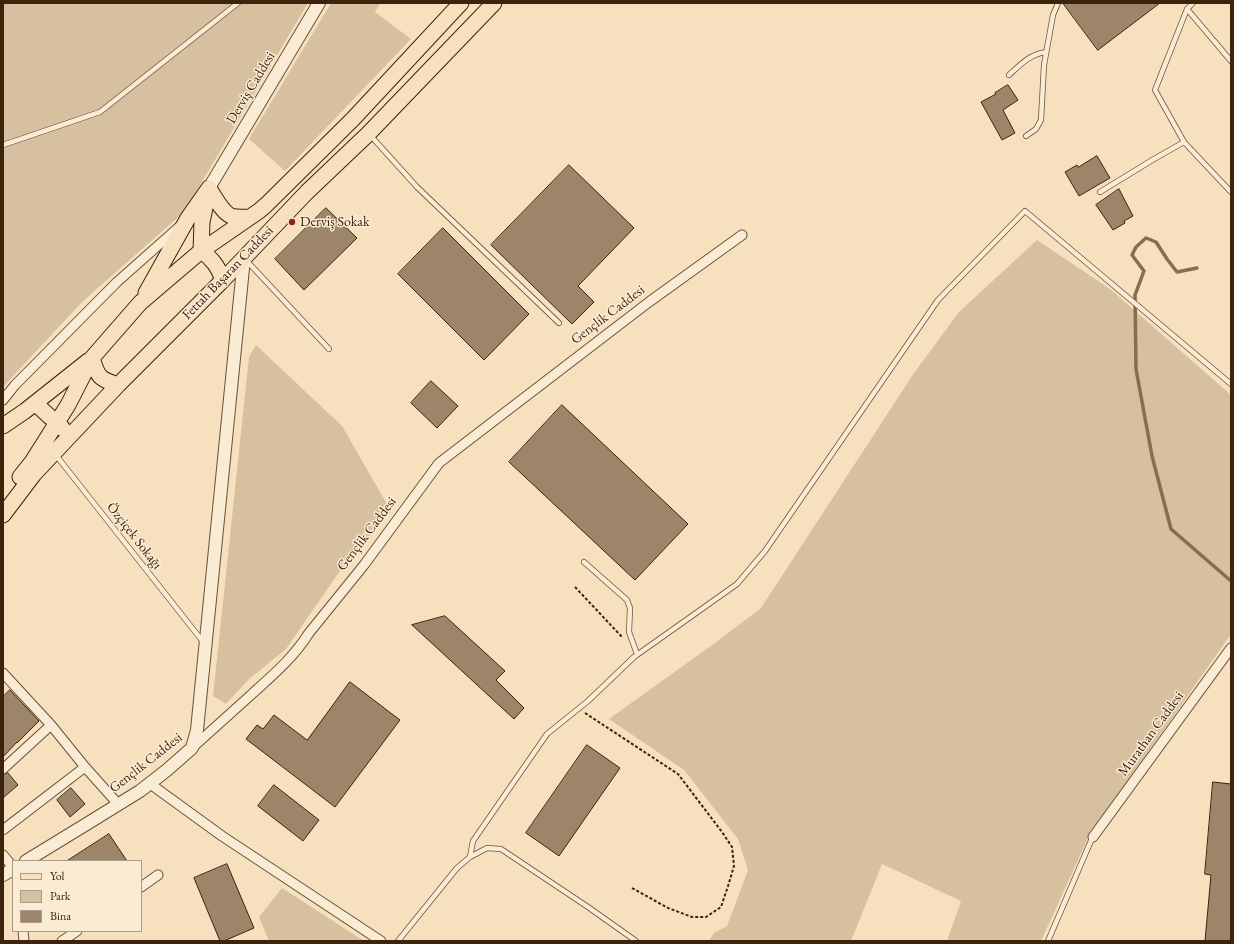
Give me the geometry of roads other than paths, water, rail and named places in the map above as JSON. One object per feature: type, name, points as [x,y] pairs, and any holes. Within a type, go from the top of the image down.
[{"type":"main road","name":"Fettah Başaran Caddesi","points":[[3,515],[34,474],[49,448],[58,422],[92,358],[140,303],[201,251],[266,205],[353,119],[461,3]]},
{"type":"main road","name":"Fettah Başaran Caddesi","points":[[3,498],[32,462],[49,448],[69,438],[118,385],[223,280],[307,192],[368,134],[494,3]]},
{"type":"main road","points":[[209,188],[230,216],[239,218],[250,217]]},
{"type":"main road","points":[[140,303],[188,218],[209,188]]},
{"type":"main road","points":[[209,188],[202,222],[201,251],[214,261],[219,268],[223,280]]},
{"type":"main road","points":[[3,426],[26,411],[92,358],[96,371],[100,377],[107,382],[118,385]]},
{"type":"main road","points":[[35,403],[50,417],[58,422],[69,438]]},
{"type":"street","name":"Derviş Caddesi","points":[[209,188],[319,3]]},
{"type":"street","points":[[3,400],[15,385],[117,282],[188,218]]},
{"type":"street","name":"Gençlik Caddesi","points":[[28,860],[118,804],[167,770],[292,656],[364,565],[439,463],[650,302],[742,235]]},
{"type":"street","points":[[192,748],[197,730],[244,258]]},
{"type":"street","name":"Murathan Caddesi","points":[[1093,837],[1231,648]]},
{"type":"street","points":[[4,676],[51,725],[85,767],[118,804]]},
{"type":"street","points":[[3,769],[51,725]]},
{"type":"street","points":[[3,830],[85,767]]},
{"type":"street","points":[[149,783],[222,836],[381,941]]},
{"type":"street","points":[[3,855],[12,867]]},
{"type":"street","points":[[3,875],[12,869]]},
{"type":"street","points":[[142,886],[158,875]]},
{"type":"street","points":[[62,941],[76,932]]},
{"type":"lane","points":[[3,145],[100,112],[238,3]]},
{"type":"lane","points":[[1026,136],[1036,129],[1040,120],[1046,52],[1053,15],[1058,3]]},
{"type":"lane","points":[[1193,3],[1187,9],[1155,90],[1184,142],[1231,192]]},
{"type":"lane","points":[[1187,9],[1231,61]]},
{"type":"lane","points":[[1009,76],[1028,58],[1046,52]]},
{"type":"lane","points":[[368,134],[417,187],[559,322]]},
{"type":"lane","points":[[1100,192],[1184,142]]},
{"type":"lane","points":[[470,857],[473,841],[547,734],[579,709],[637,654],[737,584],[765,551],[938,300],[1025,211],[1231,384]]},
{"type":"lane","points":[[244,258],[329,349]]},
{"type":"lane","name":"Özçiçek Sokağı","points":[[49,448],[205,645]]},
{"type":"lane","points":[[584,562],[627,600],[630,608],[629,632],[637,654]]},
{"type":"lane","points":[[1048,941],[1093,837],[1186,712],[1231,656]]},
{"type":"lane","points":[[398,941],[457,868],[470,857],[487,848],[501,849],[636,941]]},
{"type":"waterway","points":[[1197,268],[1177,272],[1156,242],[1146,238],[1136,247],[1132,255],[1144,271],[1135,295],[1136,369],[1152,456],[1171,529],[1231,581]]},
{"type":"place","name":"Derviş Sokak","points":[[292,222]]}]
